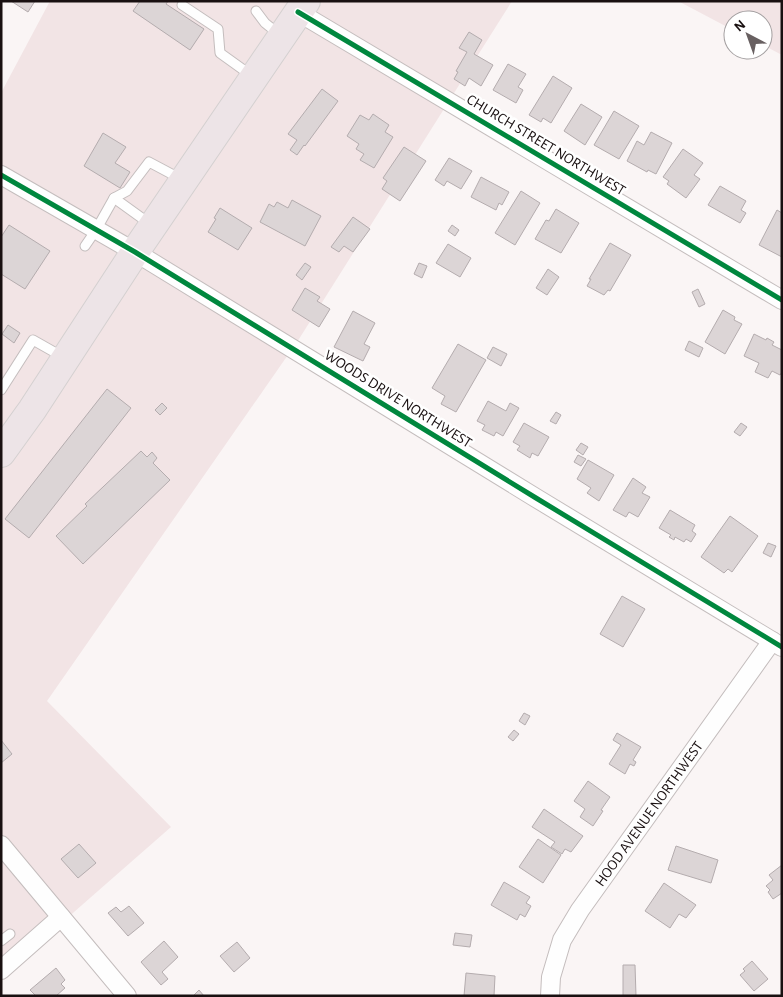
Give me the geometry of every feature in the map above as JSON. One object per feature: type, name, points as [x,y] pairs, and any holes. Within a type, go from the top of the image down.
[{"type":"main road","points":[[1,453],[32,410],[135,252],[302,6]]},
{"type":"street","name":"CHURCH STREET NORTHWEST","points":[[302,6],[782,300]]},
{"type":"street","name":"WOODS DRIVE NORTHWEST","points":[[1,175],[135,252],[544,504],[777,644]]},
{"type":"street","name":"HOOD AVENUE NORTHWEST","points":[[550,996],[552,977],[562,940],[580,910],[777,644]]},
{"type":"street","points":[[1,845],[127,996]]},
{"type":"street","points":[[1,970],[61,917]]},
{"type":"lane","points":[[182,5],[218,29],[220,53],[254,78]]},
{"type":"lane","points":[[256,11],[265,23],[282,36]]},
{"type":"lane","points":[[85,246],[114,198],[127,192],[149,162],[184,180]]},
{"type":"lane","points":[[114,198],[153,226]]},
{"type":"lane","points":[[1,390],[34,340],[66,358]]},
{"type":"lane","points":[[1,941],[10,934]]},
{"type":"shaded area","points":[[50,1],[512,1],[299,339],[47,701],[171,827],[1,976],[1,93]]},
{"type":"shaded area","points":[[678,1],[782,1],[782,55],[773,50],[773,10],[723,10],[723,25]]},
{"type":"building","points":[[11,1],[35,1],[28,12]]},
{"type":"building","points":[[140,1],[168,1],[166,4],[204,29],[190,50],[133,11]]},
{"type":"building","points":[[469,32],[482,40],[474,54],[493,65],[481,86],[469,78],[465,86],[454,79],[458,72],[456,71],[467,52],[459,48]]},
{"type":"building","points":[[508,64],[526,74],[518,87],[523,90],[516,103],[493,90]]},
{"type":"building","points":[[553,76],[572,88],[551,123],[543,118],[541,122],[529,115]]},
{"type":"building","points":[[322,89],[338,101],[297,155],[290,150],[297,140],[288,134]]},
{"type":"building","points":[[581,104],[602,117],[585,145],[564,131]]},
{"type":"building","points":[[614,111],[639,126],[619,159],[594,145]]},
{"type":"building","points":[[373,114],[389,125],[385,132],[393,137],[374,168],[360,160],[364,154],[356,149],[359,144],[347,136],[360,115],[369,120]]},
{"type":"building","points":[[651,132],[672,143],[656,174],[648,170],[647,172],[627,161],[637,141],[644,145]]},
{"type":"building","points":[[103,133],[126,147],[115,163],[130,172],[120,188],[84,166]]},
{"type":"building","points":[[404,147],[426,161],[400,201],[382,189],[387,181],[383,178]]},
{"type":"building","points":[[683,149],[703,163],[694,175],[700,179],[686,198],[667,184],[669,181],[663,177]]},
{"type":"building","points":[[449,158],[472,171],[461,189],[447,181],[444,186],[435,180]]},
{"type":"building","points":[[481,177],[509,192],[502,205],[499,203],[496,210],[471,197]]},
{"type":"building","points":[[720,186],[746,201],[741,210],[746,213],[740,223],[708,205]]},
{"type":"building","points":[[521,191],[540,203],[515,245],[495,233]]},
{"type":"building","points":[[292,200],[321,216],[305,246],[260,222],[269,204],[274,207],[277,202],[288,208]]},
{"type":"building","points":[[220,208],[252,228],[238,250],[208,232]]},
{"type":"building","points":[[556,209],[579,223],[561,253],[535,239],[546,220],[549,221]]},
{"type":"building","points":[[777,210],[782,213],[782,257],[759,245]]},
{"type":"building","points":[[353,217],[370,229],[353,252],[344,246],[339,252],[331,247]]},
{"type":"building","points":[[9,225],[50,251],[25,289],[1,274],[1,237]]},
{"type":"building","points":[[452,225],[459,230],[455,236],[448,231]]},
{"type":"building","points":[[610,243],[631,255],[610,291],[608,290],[604,295],[587,286],[591,279],[589,279]]},
{"type":"building","points":[[448,244],[471,258],[460,277],[436,263]]},
{"type":"building","points":[[305,263],[311,267],[302,280],[296,275]]},
{"type":"building","points":[[419,263],[427,266],[422,278],[414,274]]},
{"type":"building","points":[[548,269],[559,277],[547,295],[536,288]]},
{"type":"building","points":[[305,288],[320,297],[317,301],[330,309],[319,327],[292,310]]},
{"type":"building","points":[[698,289],[705,304],[699,307],[692,292]]},
{"type":"building","points":[[723,310],[735,317],[734,320],[742,324],[725,354],[705,342]]},
{"type":"building","points":[[353,311],[375,323],[364,344],[370,347],[363,361],[334,347]]},
{"type":"building","points":[[8,325],[20,333],[14,343],[2,334]]},
{"type":"building","points":[[754,334],[774,342],[772,345],[782,350],[782,372],[780,375],[772,371],[768,378],[755,372],[759,363],[744,356]]},
{"type":"building","points":[[689,341],[703,348],[699,357],[685,350]]},
{"type":"building","points":[[458,344],[486,360],[456,412],[441,404],[445,396],[432,388]]},
{"type":"building","points":[[493,347],[507,354],[501,366],[487,358]]},
{"type":"building","points":[[107,389],[131,408],[29,538],[5,519]]},
{"type":"building","points":[[488,401],[506,411],[510,403],[519,408],[503,436],[496,432],[494,436],[482,430],[485,425],[477,421]]},
{"type":"building","points":[[162,403],[167,408],[160,415],[155,410]]},
{"type":"building","points":[[556,412],[561,415],[556,424],[550,421]]},
{"type":"building","points":[[524,423],[549,437],[538,456],[532,453],[530,458],[517,450],[520,446],[513,442]]},
{"type":"building","points":[[741,423],[747,427],[740,436],[734,432]]},
{"type":"building","points":[[581,443],[588,447],[583,455],[576,450]]},
{"type":"building","points":[[141,451],[147,457],[152,452],[157,458],[153,463],[170,480],[83,564],[56,536],[87,506],[85,504]]},
{"type":"building","points":[[578,455],[586,459],[581,466],[574,462]]},
{"type":"building","points":[[588,460],[614,475],[599,501],[587,493],[591,488],[577,479]]},
{"type":"building","points":[[633,478],[646,487],[642,493],[650,497],[638,517],[629,512],[626,517],[613,510]]},
{"type":"building","points":[[670,510],[695,525],[692,531],[696,534],[691,542],[686,539],[684,542],[675,537],[674,540],[669,537],[671,535],[659,528]]},
{"type":"building","points":[[730,516],[758,536],[732,572],[728,569],[724,573],[701,557]]},
{"type":"building","points":[[768,543],[776,546],[771,557],[763,553]]},
{"type":"building","points":[[622,596],[645,609],[623,647],[600,634]]},
{"type":"building","points":[[524,713],[530,716],[525,725],[519,721]]},
{"type":"building","points":[[514,730],[519,734],[513,741],[508,737]]},
{"type":"building","points":[[617,733],[641,747],[633,760],[636,762],[634,766],[630,764],[625,774],[609,764],[621,745],[613,740]]},
{"type":"building","points":[[1,740],[12,754],[1,763]]},
{"type":"building","points":[[588,781],[610,797],[593,826],[580,817],[585,809],[574,801]]},
{"type":"building","points":[[544,809],[583,836],[571,852],[565,849],[562,854],[551,847],[555,842],[532,827]]},
{"type":"building","points":[[538,839],[561,855],[543,883],[519,867]]},
{"type":"building","points":[[79,844],[96,863],[78,878],[61,859]]},
{"type":"building","points":[[676,846],[718,860],[711,883],[668,870]]},
{"type":"building","points":[[782,865],[782,893],[773,899],[768,892],[770,890],[766,886],[773,880],[769,875]]},
{"type":"building","points":[[504,882],[530,897],[526,903],[531,906],[525,917],[520,914],[517,920],[491,905]]},
{"type":"building","points":[[664,883],[696,905],[686,918],[679,914],[670,928],[645,911]]},
{"type":"building","points":[[129,906],[144,923],[128,936],[108,913],[116,907],[121,912]]},
{"type":"building","points":[[455,933],[472,935],[470,947],[453,945]]},
{"type":"building","points":[[164,941],[178,957],[162,972],[168,979],[161,985],[141,962]]},
{"type":"building","points":[[237,942],[250,958],[234,972],[220,956]]},
{"type":"building","points":[[752,961],[768,979],[754,991],[740,975],[745,971],[743,969]]},
{"type":"building","points":[[623,965],[635,965],[636,996],[623,996]]},
{"type":"building","points":[[56,968],[65,980],[61,984],[65,988],[56,996],[36,996],[30,990]]},
{"type":"building","points":[[466,973],[495,976],[494,996],[464,996]]},
{"type":"building","points":[[199,990],[204,996],[193,996]]},
{"type":"cycle path","points":[[298,12],[782,300]]},
{"type":"cycle path","points":[[1,175],[135,252],[782,647]]}]
